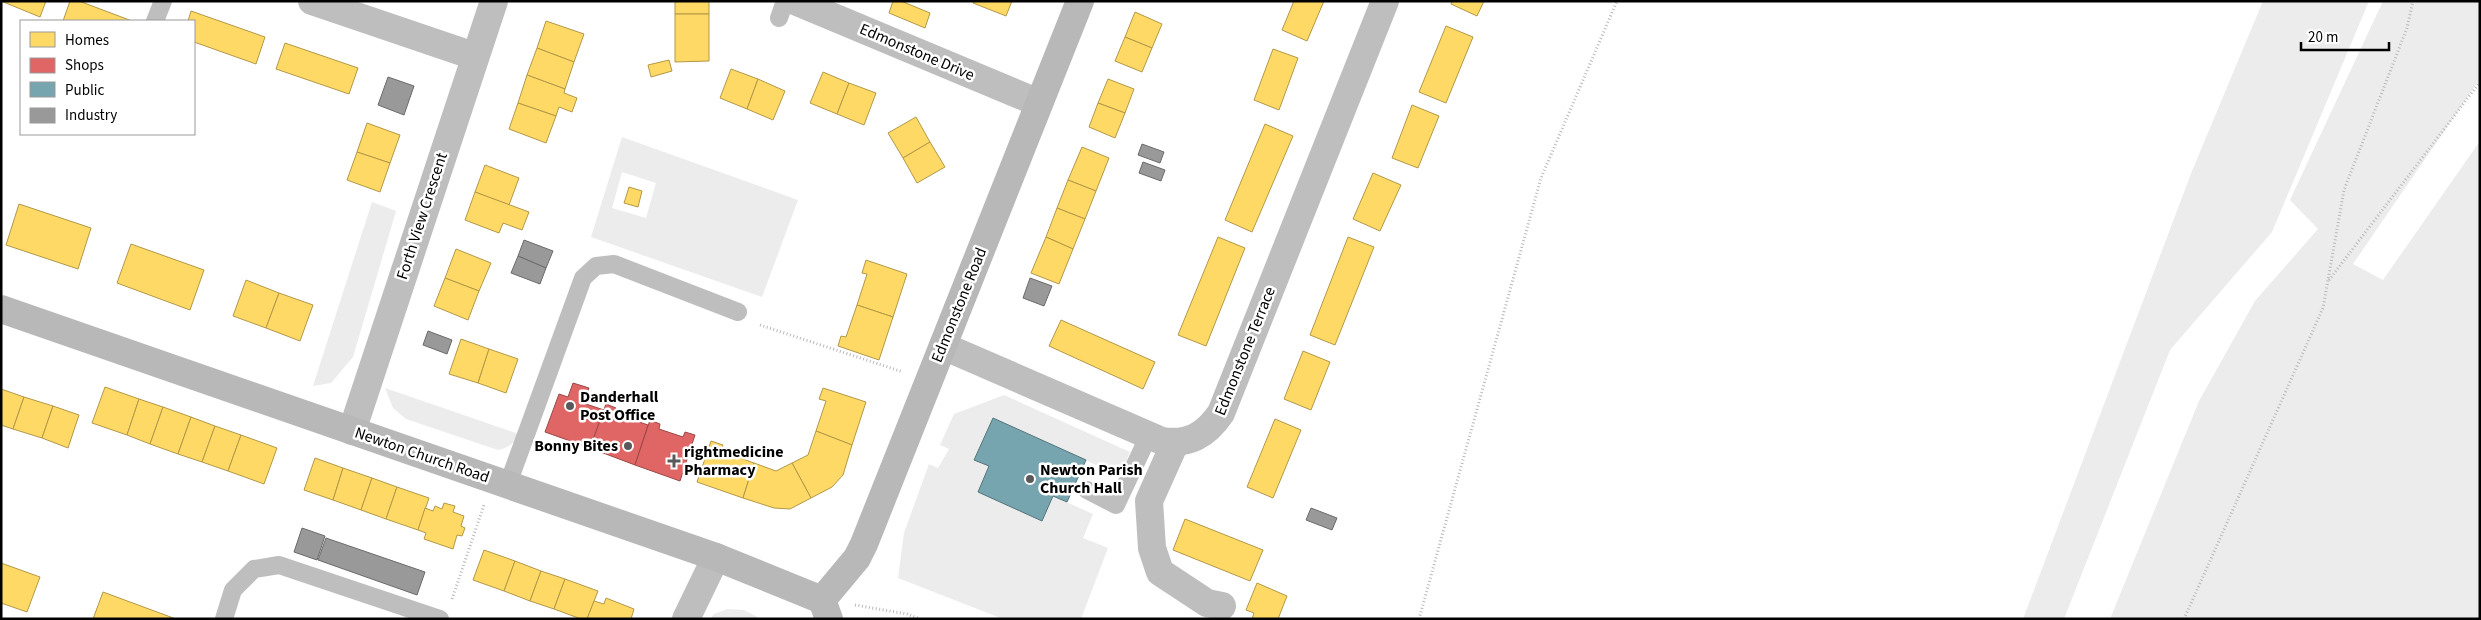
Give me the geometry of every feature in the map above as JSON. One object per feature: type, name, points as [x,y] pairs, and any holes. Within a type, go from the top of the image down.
[{"type":"street","points":[[312,1],[474,56]]},
{"type":"street","name":"Forth View Crescent","points":[[352,430],[474,56],[494,1]]},
{"type":"street","name":"Edmonstone Road","points":[[825,609],[860,551],[1080,1]]},
{"type":"street","name":"Edmonstone Terrace","points":[[1175,443],[1189,441],[1201,436],[1212,426],[1221,413],[1385,1]]},
{"type":"street","name":"Edmonstone Drive","points":[[787,10],[1040,103]]},
{"type":"street","name":"Newton Church Road","points":[[1,309],[716,557],[825,609]]},
{"type":"street","points":[[943,346],[1149,435],[1175,443],[1149,501],[1152,548],[1160,572],[1207,603],[1222,606]]},
{"type":"street","points":[[686,619],[716,557]]},
{"type":"lane","points":[[155,20],[163,1]]},
{"type":"lane","name":"Edmonstone Drive","points":[[786,1],[787,10]]},
{"type":"lane","points":[[501,481],[583,278],[596,266],[614,264],[738,312]]},
{"type":"lane","points":[[1086,490],[1116,505],[1149,435]]},
{"type":"lane","points":[[224,619],[233,590],[254,569],[279,564],[440,619]]},
{"type":"path","points":[[1419,619],[1541,178],[1618,1]]},
{"type":"path","points":[[2184,619],[2323,308],[2344,190],[2407,28],[2413,1]]},
{"type":"path","points":[[2328,282],[2480,82]]},
{"type":"path","points":[[760,325],[929,380]]},
{"type":"path","points":[[451,600],[501,481]]},
{"type":"path","points":[[825,609],[907,614],[920,619]]},
{"type":"shaded area","points":[[2263,1],[2369,1],[2272,232],[2170,350],[2064,619],[2023,619],[2192,171]]},
{"type":"shaded area","points":[[2383,1],[2480,1],[2480,79],[2353,264],[2383,280],[2480,141],[2480,619],[2110,619],[2199,401],[2255,301],[2318,229],[2290,200]]},
{"type":"shaded area","points":[[622,137],[798,200],[762,297],[591,237]],"holes":[[[622,172],[656,183],[646,218],[612,208]]]},
{"type":"shaded area","points":[[372,202],[396,211],[353,357],[331,383],[313,386]]},
{"type":"shaded area","points":[[385,388],[519,434],[511,445],[498,450],[406,419],[393,408]]},
{"type":"shaded area","points":[[1004,395],[1130,452],[1120,476],[993,418],[974,459],[989,466],[978,492],[1042,521],[1053,496],[1093,514],[1083,538],[1108,548],[1081,619],[1003,619],[898,578],[904,533],[929,464],[938,468],[949,449],[940,445],[954,414]]},
{"type":"shaded area","points":[[727,609],[744,610],[761,619],[710,619],[714,614]]},
{"type":"building: Homes","points":[[1,1],[46,1],[40,17]]},
{"type":"building: Homes","points":[[70,1],[79,1],[129,20],[63,20]]},
{"type":"building: Homes","points":[[675,1],[709,1],[709,14],[675,14]]},
{"type":"building: Homes","points":[[893,1],[901,1],[930,13],[925,28],[889,13]]},
{"type":"building: Homes","points":[[974,1],[1012,1],[1006,16],[973,3]]},
{"type":"building: Homes","points":[[1294,1],[1324,1],[1307,41],[1282,30]]},
{"type":"building: Homes","points":[[1452,1],[1484,1],[1477,16],[1451,4]]},
{"type":"building: Homes","points":[[191,11],[265,37],[256,64],[195,42],[195,20],[188,20]]},
{"type":"building: Homes","points":[[1135,12],[1162,24],[1152,48],[1125,37]]},
{"type":"building: Homes","points":[[675,14],[709,14],[709,61],[675,62]]},
{"type":"building: Homes","points":[[546,21],[584,34],[574,62],[537,48]]},
{"type":"building: Homes","points":[[1446,26],[1473,37],[1446,103],[1419,92]]},
{"type":"building: Homes","points":[[1125,37],[1152,48],[1142,72],[1115,61]]},
{"type":"building: Homes","points":[[285,43],[358,68],[349,94],[276,69]]},
{"type":"building: Homes","points":[[537,48],[574,62],[565,89],[527,75]]},
{"type":"building: Homes","points":[[1273,49],[1298,58],[1279,110],[1254,100]]},
{"type":"building: Homes","points":[[669,60],[672,71],[651,77],[648,65]]},
{"type":"building: Homes","points":[[731,69],[758,79],[747,109],[720,98]]},
{"type":"building: Homes","points":[[823,72],[849,83],[837,114],[810,103]]},
{"type":"building: Homes","points":[[527,75],[565,89],[564,93],[577,98],[572,112],[559,107],[556,116],[518,103]]},
{"type":"building: Homes","points":[[758,79],[785,91],[773,120],[747,109]]},
{"type":"building: Homes","points":[[1108,79],[1134,89],[1125,113],[1098,103]]},
{"type":"building: Homes","points":[[849,83],[876,93],[864,125],[837,114]]},
{"type":"building: Homes","points":[[518,103],[556,116],[546,143],[509,129]]},
{"type":"building: Homes","points":[[1098,103],[1125,113],[1115,138],[1089,127]]},
{"type":"building: Homes","points":[[1412,105],[1439,116],[1418,168],[1392,158]]},
{"type":"building: Homes","points":[[916,117],[930,142],[903,158],[888,133]]},
{"type":"building: Homes","points":[[367,123],[400,135],[390,163],[357,152]]},
{"type":"building: Homes","points":[[1265,124],[1293,136],[1252,232],[1225,220]]},
{"type":"building: Homes","points":[[930,142],[945,167],[917,183],[903,158]]},
{"type":"building: Homes","points":[[1082,147],[1109,158],[1096,191],[1068,180]]},
{"type":"building: Homes","points":[[357,152],[390,163],[380,192],[347,180]]},
{"type":"building: Homes","points":[[485,165],[519,178],[509,205],[475,192]]},
{"type":"building: Homes","points":[[1373,173],[1401,185],[1380,231],[1353,219]]},
{"type":"building: Homes","points":[[1068,180],[1096,191],[1085,219],[1057,208]]},
{"type":"building: Homes","points":[[629,187],[642,191],[638,207],[624,203]]},
{"type":"building: Homes","points":[[475,192],[529,212],[522,230],[503,223],[499,233],[465,220]]},
{"type":"building: Homes","points":[[19,204],[91,228],[78,269],[6,245]]},
{"type":"building: Homes","points":[[1057,208],[1085,219],[1073,249],[1046,237]]},
{"type":"building: Homes","points":[[1046,237],[1073,249],[1059,284],[1031,273]]},
{"type":"building: Homes","points":[[1218,237],[1245,248],[1206,346],[1178,335]]},
{"type":"building: Homes","points":[[1348,237],[1374,247],[1335,345],[1310,335]]},
{"type":"building: Homes","points":[[131,244],[204,270],[190,310],[117,283]]},
{"type":"building: Homes","points":[[456,249],[491,263],[479,291],[445,278]]},
{"type":"building: Homes","points":[[866,260],[907,274],[893,317],[857,305],[867,274],[862,273]]},
{"type":"building: Homes","points":[[445,278],[479,291],[468,320],[434,306]]},
{"type":"building: Homes","points":[[246,280],[279,293],[266,328],[233,316]]},
{"type":"building: Homes","points":[[279,293],[313,305],[300,341],[266,328]]},
{"type":"building: Homes","points":[[857,305],[893,317],[879,360],[838,346],[841,336],[846,337]]},
{"type":"building: Homes","points":[[1061,320],[1155,362],[1143,389],[1049,346]]},
{"type":"building: Homes","points":[[461,339],[489,349],[478,383],[449,374]]},
{"type":"building: Homes","points":[[489,349],[518,359],[506,393],[478,383]]},
{"type":"building: Homes","points":[[1303,351],[1330,362],[1311,410],[1284,399]]},
{"type":"building: Homes","points":[[105,387],[139,399],[127,435],[92,423]]},
{"type":"building: Homes","points":[[823,388],[866,402],[852,445],[816,431],[826,401],[819,399]]},
{"type":"building: Homes","points":[[1,389],[24,397],[13,429],[1,425]]},
{"type":"building: Homes","points":[[24,397],[53,406],[42,438],[13,429]]},
{"type":"building: Homes","points":[[139,399],[163,407],[150,444],[127,435]]},
{"type":"building: Homes","points":[[53,406],[79,415],[68,448],[42,438]]},
{"type":"building: Homes","points":[[163,407],[191,417],[178,454],[150,444]]},
{"type":"building: Homes","points":[[191,417],[215,426],[202,462],[178,454]]},
{"type":"building: Homes","points":[[1275,419],[1301,430],[1273,498],[1247,487]]},
{"type":"building: Homes","points":[[215,426],[241,435],[228,471],[202,462]]},
{"type":"building: Homes","points":[[816,431],[852,445],[843,475],[832,487],[811,498],[792,463],[808,455]]},
{"type":"building: Homes","points":[[241,435],[277,448],[264,484],[228,471]]},
{"type":"building: Homes","points":[[711,441],[723,445],[721,451],[754,463],[743,498],[697,482]]},
{"type":"building: Homes","points":[[315,458],[343,468],[333,500],[304,490]]},
{"type":"building: Homes","points":[[754,463],[776,471],[792,463],[811,498],[790,509],[774,508],[743,498]]},
{"type":"building: Homes","points":[[343,468],[372,478],[361,510],[333,500]]},
{"type":"building: Homes","points":[[372,478],[397,487],[386,519],[361,510]]},
{"type":"building: Homes","points":[[397,487],[429,498],[418,530],[386,519]]},
{"type":"building: Homes","points":[[444,503],[455,506],[453,512],[464,516],[461,526],[465,528],[462,536],[457,535],[453,549],[424,539],[426,533],[418,530],[425,508],[433,511],[435,506],[442,509]]},
{"type":"building: Homes","points":[[1185,519],[1263,550],[1250,581],[1173,550]]},
{"type":"building: Homes","points":[[484,550],[515,561],[504,591],[473,580]]},
{"type":"building: Homes","points":[[515,561],[541,571],[530,601],[504,591]]},
{"type":"building: Homes","points":[[1,563],[40,577],[27,612],[1,603]]},
{"type":"building: Homes","points":[[541,571],[565,579],[554,609],[530,601]]},
{"type":"building: Homes","points":[[565,579],[598,591],[587,619],[581,619],[554,609]]},
{"type":"building: Homes","points":[[1257,583],[1287,596],[1278,619],[1252,619],[1254,613],[1246,610]]},
{"type":"building: Homes","points":[[103,592],[176,619],[93,619]]},
{"type":"building: Homes","points":[[606,598],[634,609],[631,619],[587,619],[594,601],[604,604]]},
{"type":"building: Shops","points":[[573,383],[589,388],[583,403],[604,410],[590,448],[545,432],[559,394],[568,397]]},
{"type":"building: Shops","points":[[606,404],[616,408],[614,413],[648,425],[635,465],[590,448]]},
{"type":"building: Shops","points":[[650,420],[660,424],[659,429],[683,437],[685,432],[695,435],[680,481],[635,465]]},
{"type":"building: Public","name":"Newton Parish Church Hall","points":[[993,418],[1086,460],[1067,502],[1053,496],[1042,521],[978,492],[989,466],[974,460]]},
{"type":"building: Industry","points":[[388,77],[414,86],[404,115],[378,105]]},
{"type":"building: Industry","points":[[1142,144],[1164,152],[1160,163],[1138,155]]},
{"type":"building: Industry","points":[[1143,162],[1165,170],[1161,181],[1139,173]]},
{"type":"building: Industry","points":[[524,240],[553,251],[546,268],[518,256]]},
{"type":"building: Industry","points":[[518,256],[546,268],[540,284],[511,273]]},
{"type":"building: Industry","points":[[1030,278],[1052,286],[1044,306],[1023,298]]},
{"type":"building: Industry","points":[[428,331],[452,340],[447,354],[423,345]]},
{"type":"building: Industry","points":[[1311,508],[1337,518],[1332,530],[1306,520]]},
{"type":"building: Industry","points":[[302,528],[325,536],[317,560],[294,552]]},
{"type":"building: Industry","points":[[326,538],[425,572],[417,595],[318,560]]},
{"type":"place","name":"Danderhall Post Office","points":[[570,406]]},
{"type":"place","name":"Bonny Bites","points":[[628,446]]},
{"type":"place","name":"rightmedicine Pharmacy","points":[[674,461]]},
{"type":"place","name":"Newton Parish Church Hall","points":[[1030,479]]}]
